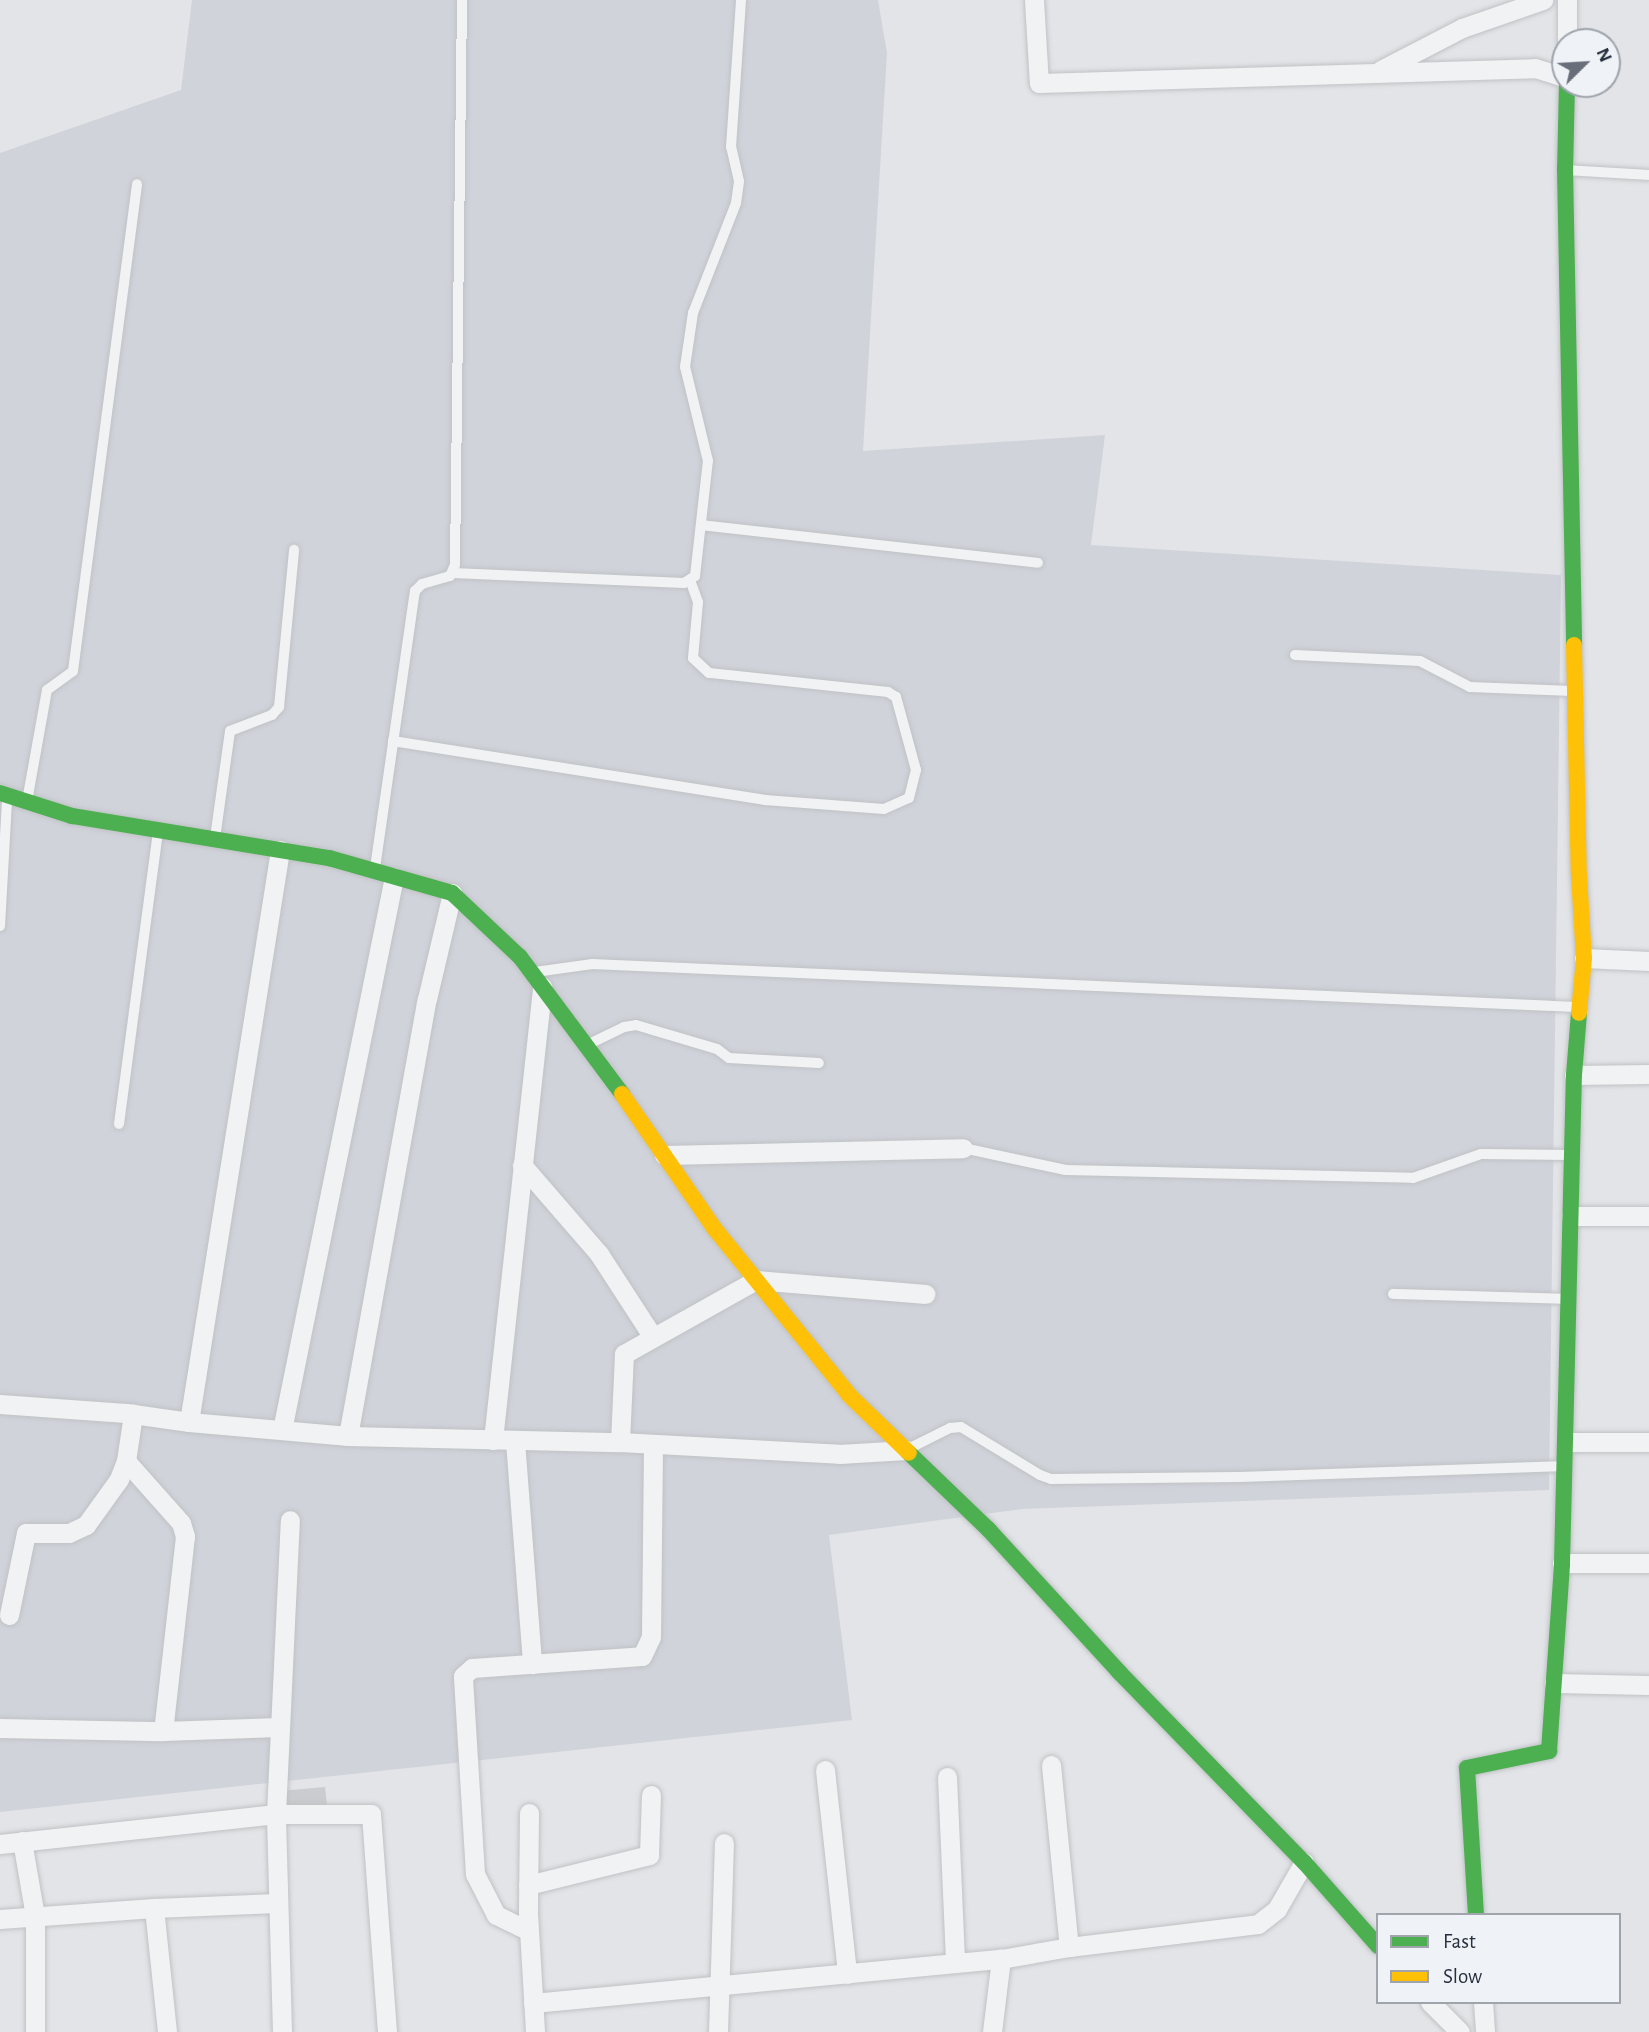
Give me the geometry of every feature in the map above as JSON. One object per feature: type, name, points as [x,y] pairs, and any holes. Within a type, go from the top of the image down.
[{"type":"street","points":[[1034,0],[1039,83],[1535,68],[1551,73]]},
{"type":"street","points":[[1376,73],[1462,28],[1543,0]]},
{"type":"street","points":[[1567,0],[1567,28]]},
{"type":"street","points":[[1476,1913],[1467,1768],[1549,1751],[1562,1563],[1574,1074],[1584,958],[1579,875],[1565,169],[1567,98]]},
{"type":"street","points":[[4,794],[72,816],[329,858],[452,893],[520,957],[715,1228],[849,1395],[989,1530],[1119,1672],[1304,1863],[1376,1944]]},
{"type":"street","points":[[189,1422],[280,850]]},
{"type":"street","points":[[282,1430],[394,877]]},
{"type":"street","points":[[348,1436],[427,999],[452,893]]},
{"type":"street","points":[[1584,958],[1649,961]]},
{"type":"street","points":[[492,1440],[523,1165],[537,980]]},
{"type":"street","points":[[1574,1074],[1649,1074]]},
{"type":"street","points":[[664,1155],[963,1148]]},
{"type":"street","points":[[523,1165],[599,1254],[653,1337]]},
{"type":"street","points":[[1571,1216],[1649,1216]]},
{"type":"street","points":[[620,1442],[624,1354],[756,1280],[925,1294]]},
{"type":"street","points":[[0,1404],[133,1414],[189,1422],[348,1436],[620,1442],[839,1454],[906,1450]]},
{"type":"street","points":[[9,1615],[26,1533],[69,1533],[82,1528],[116,1487],[126,1461],[133,1414]]},
{"type":"street","points":[[515,1441],[532,1664]]},
{"type":"street","points":[[1566,1442],[1649,1442]]},
{"type":"street","points":[[529,1931],[496,1915],[475,1874],[463,1676],[472,1668],[635,1659],[642,1656],[650,1645],[653,1444]]},
{"type":"street","points":[[126,1461],[181,1523],[185,1536],[163,1731]]},
{"type":"street","points":[[282,2032],[276,1814],[290,1520]]},
{"type":"street","points":[[1562,1563],[1649,1563]]},
{"type":"street","points":[[1554,1683],[1649,1685]]},
{"type":"street","points":[[0,1728],[163,1731],[279,1727]]},
{"type":"street","points":[[1051,1765],[1069,1947]]},
{"type":"street","points":[[825,1770],[847,1974]]},
{"type":"street","points":[[947,1777],[955,1964]]},
{"type":"street","points":[[528,1885],[649,1854],[651,1795]]},
{"type":"street","points":[[529,1813],[529,1931],[535,2032]]},
{"type":"street","points":[[0,1844],[276,1814],[371,1814],[387,2032]]},
{"type":"street","points":[[22,1841],[36,1916],[35,2032]]},
{"type":"street","points":[[718,2032],[724,1843]]},
{"type":"street","points":[[533,2003],[1001,1959],[1069,1947],[1258,1924],[1277,1909],[1304,1863]]},
{"type":"street","points":[[0,1919],[153,1908],[277,1903]]},
{"type":"street","points":[[153,1908],[167,2032]]},
{"type":"street","points":[[992,2032],[1001,1959]]},
{"type":"street","points":[[1432,2004],[1460,2032]]},
{"type":"street","points":[[1483,2004],[1485,2032]]},
{"type":"lane","points":[[453,573],[462,0]]},
{"type":"lane","points":[[374,871],[415,591],[422,584],[453,573],[684,583],[690,580],[697,569],[708,461],[685,367],[693,313],[736,203],[739,181],[731,147],[741,0]]},
{"type":"lane","points":[[1565,169],[1649,175]]},
{"type":"lane","points":[[27,802],[47,690],[72,671],[137,184]]},
{"type":"lane","points":[[701,525],[1038,563]]},
{"type":"lane","points":[[215,839],[230,731],[272,715],[280,703],[294,550]]},
{"type":"lane","points":[[393,741],[765,800],[884,809],[909,798],[916,770],[896,697],[888,692],[709,673],[693,658],[698,602],[690,580]]},
{"type":"lane","points":[[1295,654],[1420,662],[1463,685],[1576,691]]},
{"type":"lane","points":[[0,926],[4,794]]},
{"type":"lane","points":[[119,1124],[158,830]]},
{"type":"lane","points":[[537,980],[592,964],[1580,1007]]},
{"type":"lane","points":[[586,1046],[632,1025],[717,1049],[729,1058],[819,1063]]},
{"type":"lane","points":[[963,1148],[1066,1170],[1413,1178],[1481,1154],[1573,1155]]},
{"type":"lane","points":[[1393,1294],[1569,1299]]},
{"type":"lane","points":[[906,1450],[950,1428],[961,1427],[1051,1479],[1237,1477],[1565,1466]]},
{"type":"shaded area","points":[[192,0],[878,0],[887,53],[863,451],[1105,435],[1091,545],[1561,575],[1549,1490],[1022,1509],[829,1535],[852,1720],[0,1812],[0,153],[181,90]]},
{"type":"building","points":[[325,1787],[327,1806],[282,1810],[280,1791]]},
{"type":"traffic: fast","points":[[1567,98],[1565,169],[1574,645]]},
{"type":"traffic: fast","points":[[0,793],[72,816],[329,858],[452,893],[520,957],[622,1094]]},
{"type":"traffic: fast","points":[[1476,1913],[1467,1768],[1549,1751],[1562,1563],[1574,1075],[1579,1013]]},
{"type":"traffic: fast","points":[[909,1453],[989,1530],[1119,1672],[1304,1862],[1376,1944]]},
{"type":"traffic: slow","points":[[1574,645],[1579,875],[1584,958],[1579,1013]]},
{"type":"traffic: slow","points":[[622,1094],[714,1228],[849,1395],[909,1453]]}]
